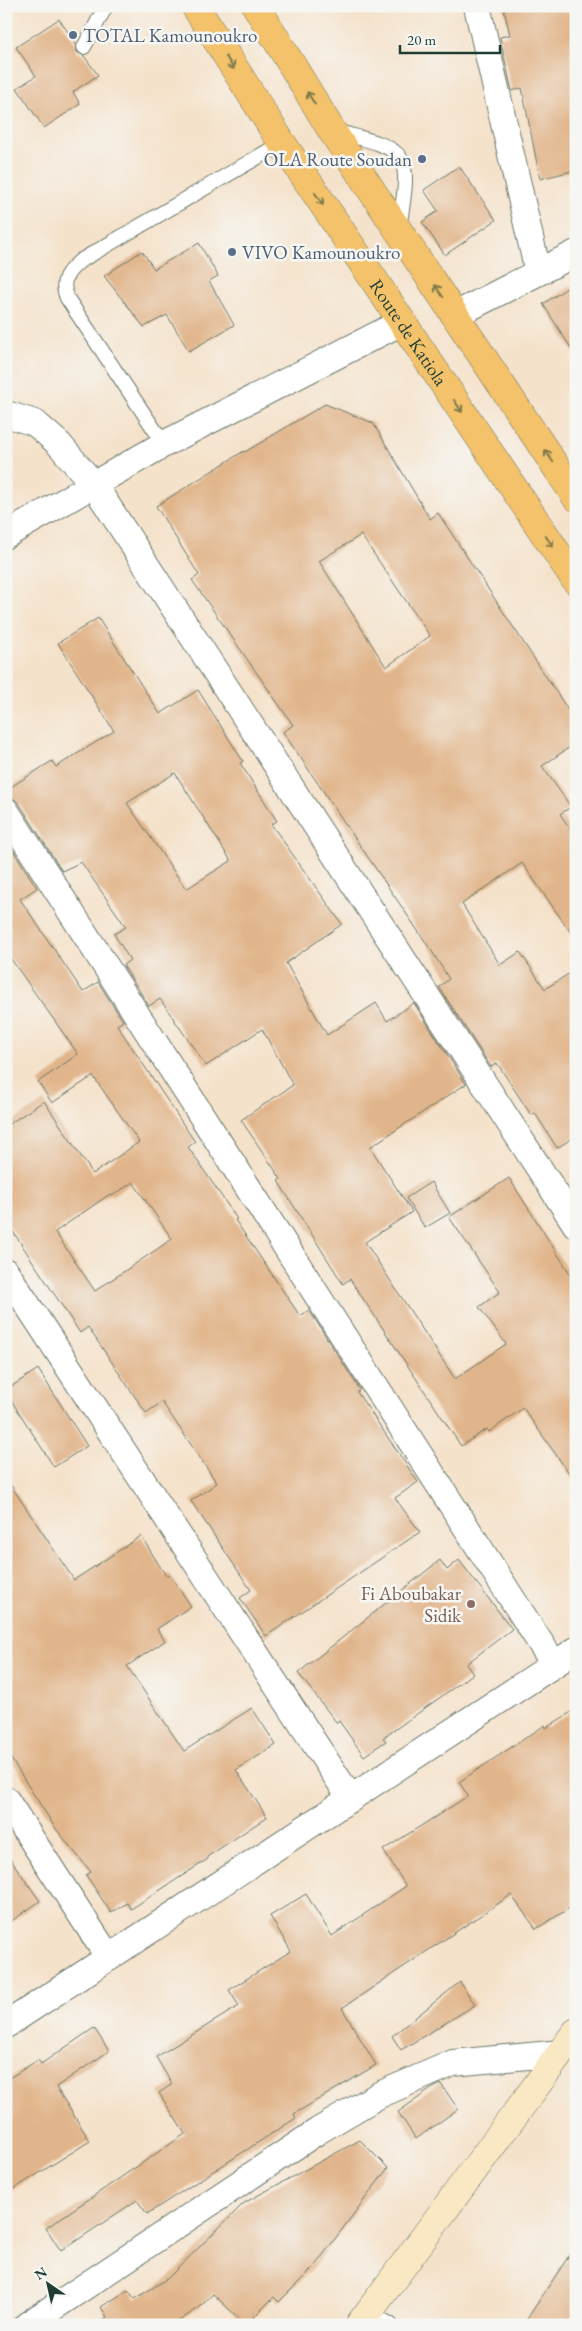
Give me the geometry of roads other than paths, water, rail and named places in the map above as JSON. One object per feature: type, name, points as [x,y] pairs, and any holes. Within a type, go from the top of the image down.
[{"type":"highway","name":"Route de Katiola","points":[[195,6],[282,144],[576,581]]},
{"type":"highway","points":[[256,6],[332,130],[576,497]]},
{"type":"street","points":[[477,6],[538,272]]},
{"type":"street","points":[[455,315],[576,253]]},
{"type":"street","points":[[6,536],[164,444],[402,322]]},
{"type":"street","points":[[6,414],[35,423],[59,444],[94,485],[576,1225]]},
{"type":"street","points":[[6,811],[554,1664]]},
{"type":"street","points":[[6,1272],[351,1799]]},
{"type":"street","points":[[6,2025],[576,1650]]},
{"type":"street","points":[[6,1800],[109,1958]]},
{"type":"street","points":[[373,2320],[568,2043]]},
{"type":"street","points":[[27,2325],[318,2131],[379,2095],[453,2063],[568,2043]]},
{"type":"lane","points":[[84,47],[106,6]]},
{"type":"lane","points":[[332,130],[382,143],[402,158],[406,168],[406,183],[399,231]]},
{"type":"lane","points":[[164,444],[67,298],[63,289],[64,281],[69,270],[80,261],[282,144]]},
{"type":"place","name":"TOTAL Kamounoukro","points":[[73,35]]},
{"type":"place","name":"OLA Route Soudan","points":[[422,159]]},
{"type":"place","name":"VIVO Kamounoukro","points":[[232,252]]},
{"type":"place","name":"Fi Aboubakar Sidik","points":[[471,1604]]}]
